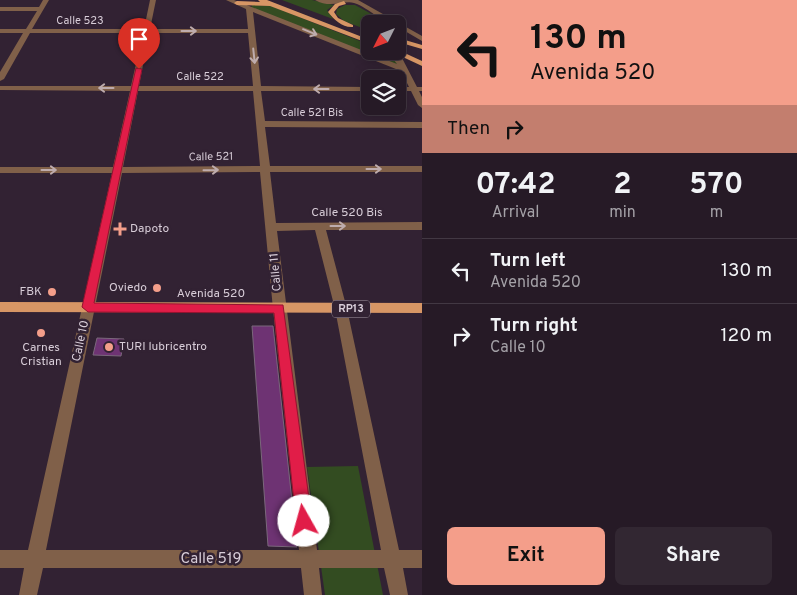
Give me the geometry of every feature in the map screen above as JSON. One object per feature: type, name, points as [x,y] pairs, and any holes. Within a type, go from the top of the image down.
[{"type":"main road","points":[[261,0],[361,39]]},
{"type":"main road","points":[[278,0],[351,26]]},
{"type":"main road","points":[[237,3],[271,4]]},
{"type":"main road","points":[[344,3],[337,6],[331,12],[336,19],[360,30]]},
{"type":"main road","points":[[406,42],[422,46]]},
{"type":"main road","points":[[406,57],[422,64]]},
{"type":"main road","name":"Avenida 520","points":[[0,307],[422,308]]},
{"type":"street","points":[[0,79],[46,0]]},
{"type":"street","name":"Calle 10","points":[[28,595],[153,0]]},
{"type":"street","points":[[229,0],[403,69]]},
{"type":"street","points":[[318,0],[344,3],[355,0],[380,15]]},
{"type":"street","name":"Calle 11","points":[[249,8],[279,308],[313,595]]},
{"type":"street","points":[[0,9],[41,9]]},
{"type":"street","points":[[406,30],[422,39]]},
{"type":"street","name":"Calle 523","points":[[0,31],[251,31]]},
{"type":"street","points":[[0,57],[12,57]]},
{"type":"street","points":[[399,60],[403,69],[418,89],[422,105]]},
{"type":"street","name":"Calle 522","points":[[0,88],[361,89]]},
{"type":"street","name":"Calle 521 Bis","points":[[262,124],[422,125]]},
{"type":"street","name":"Calle 521","points":[[0,170],[422,169]]},
{"type":"street","points":[[319,226],[340,309],[399,595]]},
{"type":"street","name":"Calle 520 Bis","points":[[272,227],[422,226]]},
{"type":"street","name":"Calle 519","points":[[0,558],[422,559]]},
{"type":"green space","points":[[282,0],[312,0],[334,5],[327,10],[333,19]]},
{"type":"green space","points":[[252,5],[271,6],[361,41],[361,52],[251,8]]},
{"type":"green space","points":[[345,5],[355,5],[373,15],[361,15],[361,28],[344,21],[336,14],[337,9]]},
{"type":"green space","points":[[381,60],[395,60],[403,69]]},
{"type":"green space","points":[[358,466],[383,595],[325,595],[307,467]]},
{"type":"building","points":[[252,326],[273,326],[297,547],[268,546]]},
{"type":"building","name":"TURI lubricentro","points":[[97,338],[124,339],[121,356],[93,355]]},
{"type":"place","name":"Dapoto","points":[[120,229]]},
{"type":"place","name":"Oviedo","points":[[157,288]]},
{"type":"place","name":"FBK","points":[[52,292]]},
{"type":"place","name":"Carnes Cristian","points":[[41,333]]},
{"type":"place","name":"TURI lubricentro","points":[[109,347]]},
{"type":"route","points":[[139,69],[88,307],[279,308],[304,521]]}]
